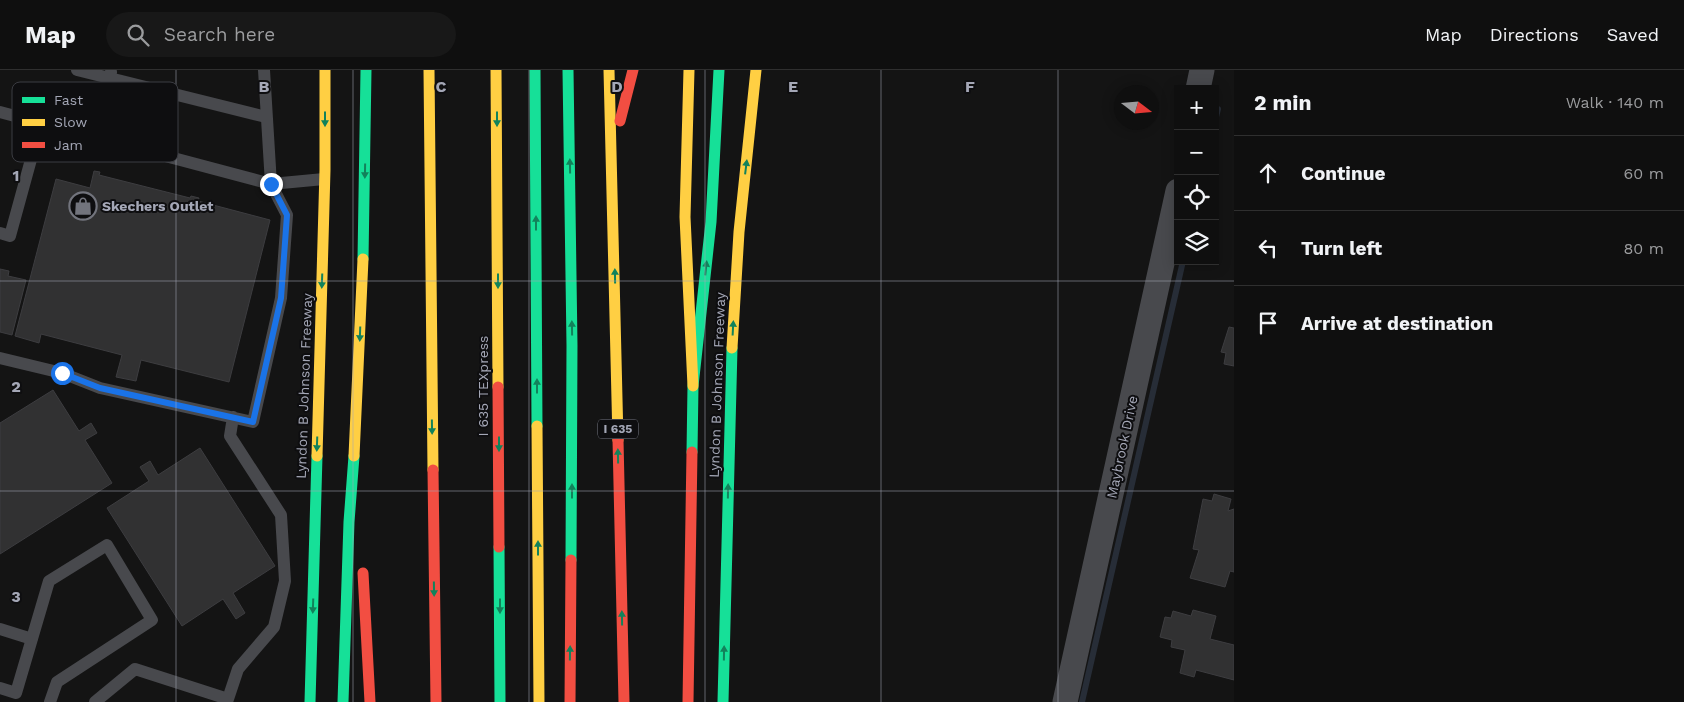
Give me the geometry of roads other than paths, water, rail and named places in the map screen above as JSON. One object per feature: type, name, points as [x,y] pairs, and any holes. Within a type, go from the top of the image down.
[{"type":"main road","name":"Lyndon B Johnson Freeway","points":[[310,702],[324,178],[325,70]]},
{"type":"main road","points":[[342,702],[349,522],[356,437],[363,258],[366,70]]},
{"type":"main road","points":[[430,70],[436,702]]},
{"type":"main road","name":"I 635 TEXpress","points":[[496,70],[500,702]]},
{"type":"main road","points":[[535,70],[539,702]]},
{"type":"main road","points":[[568,70],[572,344],[570,702]]},
{"type":"main road","name":"I 635","points":[[609,70],[624,702]]},
{"type":"main road","points":[[612,157],[633,70]]},
{"type":"main road","points":[[688,702],[693,386],[685,217],[689,70]]},
{"type":"main road","points":[[693,386],[711,222],[719,70]]},
{"type":"main road","points":[[745,70],[754,100]]},
{"type":"main road","name":"Lyndon B Johnson Freeway","points":[[723,702],[730,372],[739,232],[756,70]]},
{"type":"main road","points":[[356,437],[360,525]]},
{"type":"main road","points":[[363,564],[370,702]]},
{"type":"street","points":[[1199,85],[1202,70]]},
{"type":"street","name":"Maybrook Drive","points":[[1065,702],[1174,209]]},
{"type":"lane","points":[[77,70],[110,74],[139,82]]},
{"type":"lane","points":[[0,358],[62,373],[100,388],[253,422],[281,298],[287,215],[271,184],[264,70]]},
{"type":"lane","points":[[178,93],[266,117]]},
{"type":"lane","points":[[178,160],[271,184],[324,178]]},
{"type":"lane","points":[[0,233],[10,236],[30,162]]},
{"type":"lane","points":[[95,702],[135,669],[227,701],[238,669],[274,627],[285,581],[281,514],[230,436],[233,417]]},
{"type":"lane","points":[[0,688],[16,693],[49,581],[107,545],[152,620],[57,682],[50,702]]},
{"type":"lane","points":[[0,629],[32,638]]},
{"type":"waterway","points":[[1082,702],[1182,265]]},
{"type":"place","name":"Skechers Outlet","points":[[83,206]]}]
